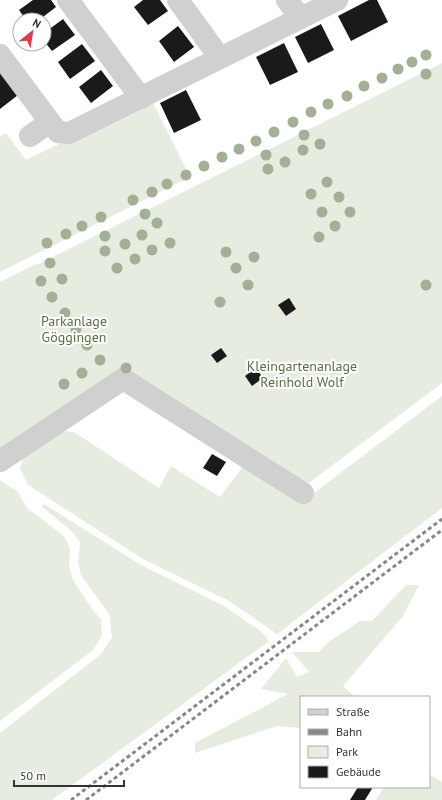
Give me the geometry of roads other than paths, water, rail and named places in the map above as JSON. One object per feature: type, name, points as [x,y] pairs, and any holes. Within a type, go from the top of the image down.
[{"type":"street","points":[[68,0],[140,98]]},
{"type":"street","points":[[178,0],[220,58]]},
{"type":"street","points":[[288,0],[301,18]]},
{"type":"street","points":[[0,55],[58,132],[69,133],[334,1]]},
{"type":"street","points":[[30,136],[50,122]]},
{"type":"street","points":[[0,461],[123,379],[303,493]]},
{"type":"railway","points":[[71,800],[442,519]]},
{"type":"railway","points":[[86,800],[442,530]]},
{"type":"park label","name":"Parkanlage Göggingen","points":[[74,330]]},
{"type":"park label","name":"Kleingartenanlage Reinhold Wolf","points":[[302,374]]}]
